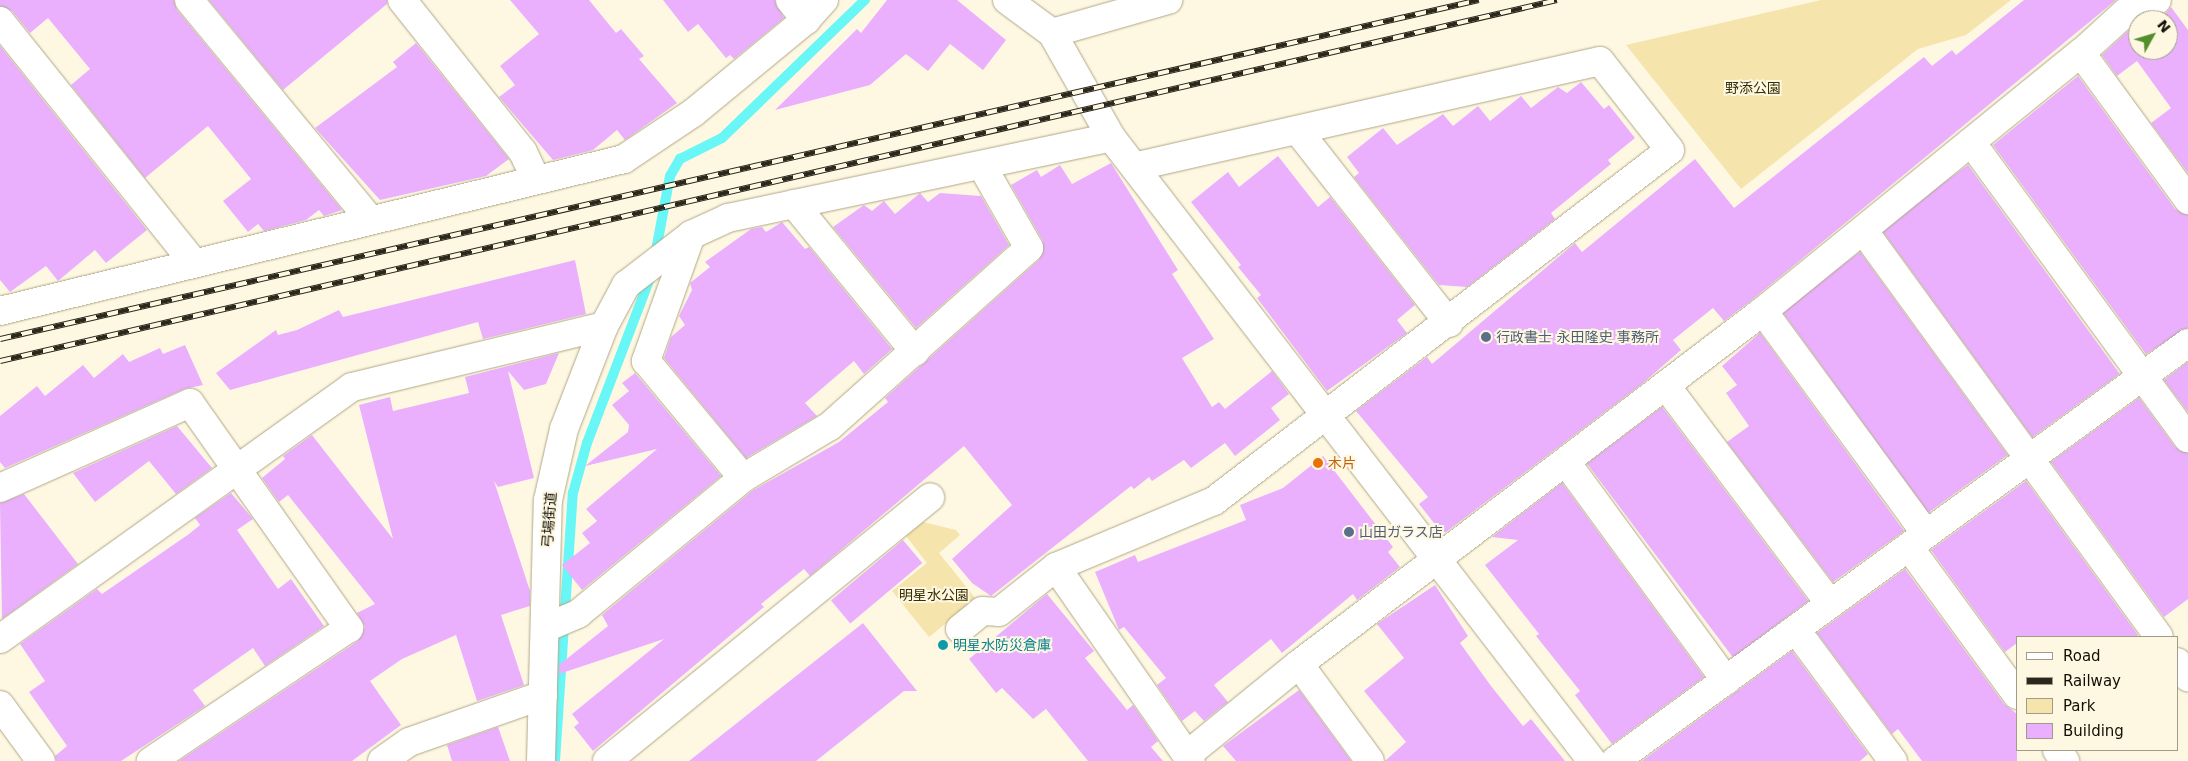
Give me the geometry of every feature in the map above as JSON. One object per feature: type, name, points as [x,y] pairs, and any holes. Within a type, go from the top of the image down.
[{"type":"street","points":[[189,0],[370,218]]},
{"type":"street","points":[[402,0],[523,152],[536,180]]},
{"type":"street","points":[[0,311],[192,261],[624,159],[692,114],[798,10],[824,0]]},
{"type":"street","points":[[1007,0],[1052,33],[1111,137],[1592,761]]},
{"type":"street","points":[[1052,33],[1168,0]]},
{"type":"street","points":[[1056,566],[1189,758],[1299,664],[1763,311],[2081,53],[2136,2],[2157,0]]},
{"type":"street","points":[[0,21],[192,261]]},
{"type":"street","points":[[2081,53],[2188,200]]},
{"type":"street","points":[[960,629],[982,611],[999,612],[1056,566],[1214,501],[1449,323],[1670,150],[1600,61],[1299,132],[1134,167]]},
{"type":"street","points":[[1299,132],[1449,323]]},
{"type":"street","name":"弓場街道","points":[[541,761],[548,500],[564,429],[604,326],[626,285],[691,235],[728,218],[982,166],[1111,137]]},
{"type":"street","points":[[1972,142],[2188,438]]},
{"type":"street","points":[[545,628],[578,614],[743,478],[830,426],[1028,248],[982,166]]},
{"type":"street","points":[[794,204],[914,352]]},
{"type":"street","points":[[1863,230],[2030,457],[2158,636]]},
{"type":"street","points":[[691,235],[646,361],[743,478]]},
{"type":"street","points":[[1763,311],[1917,541],[2016,693]]},
{"type":"street","points":[[0,639],[352,387],[604,326]]},
{"type":"street","points":[[1616,761],[2188,343]]},
{"type":"street","points":[[1666,386],[1830,604]]},
{"type":"street","points":[[0,488],[190,404],[350,628],[151,761]]},
{"type":"street","points":[[1566,462],[1726,681]]},
{"type":"street","points":[[607,761],[930,498]]},
{"type":"street","points":[[1796,630],[1893,761]]},
{"type":"street","points":[[2178,663],[2188,678]]},
{"type":"street","points":[[1299,664],[1370,761]]},
{"type":"street","points":[[382,761],[409,742],[543,695]]},
{"type":"street","points":[[0,705],[42,761]]},
{"type":"green space","name":"野添公園","points":[[1821,0],[2011,0],[1966,35],[1918,49],[1741,189],[1626,45]]},
{"type":"green space","name":"明星水公園","points":[[923,522],[956,530],[960,535],[939,553],[976,599],[929,637],[892,591],[927,563],[906,536]]},
{"type":"building","points":[[0,0],[174,0],[177,10],[342,210],[324,216],[319,210],[306,220],[264,231],[258,224],[248,232],[223,201],[251,179],[208,126],[145,178],[71,85],[90,69],[48,18],[30,33],[12,11],[0,6]]},
{"type":"building","points":[[209,0],[387,0],[387,4],[283,90]]},
{"type":"building","points":[[510,0],[589,0],[616,33],[621,29],[644,56],[639,59],[677,103],[625,140],[617,130],[593,150],[553,160],[499,97],[515,85],[500,66],[539,34]]},
{"type":"building","points":[[663,0],[775,0],[784,18],[734,59],[730,55],[726,58],[698,24],[688,32]]},
{"type":"building","points":[[887,0],[957,0],[1006,40],[983,70],[950,44],[928,71],[906,54],[870,85],[775,110],[857,29],[861,33]]},
{"type":"building","points":[[2024,0],[2116,0],[1753,299],[1724,321],[1713,308],[1673,340],[1681,350],[1643,383],[1446,532],[1441,532],[1419,504],[1428,497],[1356,411],[1427,357],[1432,364],[1575,243],[1582,252],[1695,159],[1734,208],[1924,57],[1932,66],[1952,50],[1956,55]]},
{"type":"building","points":[[2178,16],[2188,30],[2188,173],[2151,123],[2171,108],[2137,61],[2117,76],[2102,55],[2128,31],[2128,60],[2178,60]]},
{"type":"building","points":[[416,43],[509,159],[486,176],[380,200],[315,128],[397,67],[393,62]]},
{"type":"building","points":[[0,46],[147,230],[106,263],[95,250],[58,281],[46,266],[10,292],[0,280]]},
{"type":"building","points":[[2078,76],[2175,209],[2188,215],[2188,328],[2146,354],[1993,145]]},
{"type":"building","points":[[1581,82],[1604,109],[1609,105],[1635,138],[1608,160],[1611,164],[1551,213],[1555,219],[1467,287],[1439,285],[1354,177],[1359,173],[1347,157],[1383,128],[1397,145],[1443,114],[1453,126],[1478,106],[1490,121],[1521,96],[1531,108],[1558,87],[1567,93]]},
{"type":"building","points":[[1278,156],[1318,207],[1330,197],[1415,305],[1397,320],[1407,333],[1327,391],[1257,298],[1261,295],[1238,267],[1241,265],[1191,202],[1228,172],[1239,187]]},
{"type":"building","points":[[1111,163],[1178,270],[1172,274],[1214,339],[1182,358],[1212,407],[1219,402],[1225,409],[1272,371],[1289,394],[1271,408],[1280,420],[1235,456],[1225,443],[1191,468],[1184,460],[1152,481],[1149,477],[1134,489],[1131,486],[991,596],[972,583],[952,559],[1012,505],[964,446],[810,576],[804,569],[761,604],[764,607],[593,751],[574,727],[579,723],[572,714],[664,639],[559,674],[559,665],[608,626],[602,615],[752,491],[839,442],[888,402],[885,398],[1039,260],[1043,241],[1011,185],[1037,170],[1041,177],[1060,165],[1072,184]]},
{"type":"building","points":[[1968,165],[2120,374],[2032,437],[1881,228]]},
{"type":"building","points":[[920,193],[928,202],[940,193],[981,196],[1009,245],[916,328],[833,227],[864,205],[872,211],[884,201],[895,214]]},
{"type":"building","points":[[782,222],[805,249],[809,247],[892,349],[864,374],[854,361],[805,403],[817,416],[746,458],[664,358],[671,337],[685,325],[679,316],[692,290],[690,283],[710,267],[705,262],[751,229],[762,227],[766,232]]},
{"type":"building","points":[[1860,252],[2008,455],[1928,513],[1781,310]]},
{"type":"building","points":[[575,260],[586,314],[483,339],[478,322],[230,390],[216,373],[276,330],[278,335],[297,330],[339,310],[343,317]]},
{"type":"building","points":[[1760,333],[1904,531],[1833,582],[1727,442],[1749,426],[1726,393],[1737,385],[1722,366]]},
{"type":"building","points":[[185,345],[203,385],[184,389],[5,468],[0,462],[0,416],[37,386],[45,396],[83,365],[94,378],[123,354],[129,362],[160,348],[163,354]]},
{"type":"building","points":[[559,353],[546,384],[524,390],[508,371],[534,478],[498,487],[494,481],[530,591],[530,606],[501,615],[524,685],[477,701],[456,635],[402,659],[370,681],[401,725],[352,761],[179,761],[358,641],[365,627],[357,613],[375,604],[288,495],[279,502],[262,478],[285,459],[283,456],[312,435],[393,539],[359,405],[390,397],[393,411],[469,393],[465,377]]},
{"type":"building","points":[[2188,362],[2188,412],[2164,380]]},
{"type":"building","points":[[635,373],[721,476],[582,590],[562,565],[590,543],[582,533],[597,521],[586,509],[657,449],[585,466],[628,432],[629,425],[612,405],[629,391],[622,383]]},
{"type":"building","points":[[2139,398],[2175,447],[2188,453],[2188,599],[2164,617],[2051,462]]},
{"type":"building","points":[[1662,407],[1808,601],[1733,658],[1587,464]]},
{"type":"building","points":[[177,426],[212,468],[176,494],[149,461],[95,502],[73,473]]},
{"type":"building","points":[[1323,456],[1393,547],[1388,552],[1400,567],[1357,600],[1353,594],[1282,653],[1271,639],[1214,685],[1228,702],[1204,721],[1195,711],[1182,721],[1157,685],[1166,678],[1124,627],[1119,630],[1095,572],[1135,555],[1138,562],[1246,520],[1240,505],[1283,488]]},
{"type":"building","points":[[2026,481],[2138,635],[2016,636],[2016,644],[2005,652],[1931,550]]},
{"type":"building","points":[[1562,483],[1704,677],[1612,744],[1575,695],[1580,691],[1536,636],[1539,634],[1485,565],[1518,540],[1492,537]]},
{"type":"building","points":[[231,493],[253,519],[237,530],[278,589],[291,579],[324,626],[265,666],[253,648],[193,690],[205,706],[121,761],[56,761],[55,756],[67,746],[29,692],[45,681],[20,644],[97,589],[102,594],[189,534],[200,525],[195,518]]},
{"type":"building","points":[[24,494],[78,564],[2,619],[0,503]]},
{"type":"building","points":[[903,540],[922,563],[850,623],[831,600]]},
{"type":"building","points":[[1905,569],[2004,704],[2016,713],[2017,761],[1922,761],[1898,729],[1892,734],[1817,633]]},
{"type":"building","points":[[1435,585],[1468,636],[1460,643],[1491,686],[1523,726],[1531,719],[1565,761],[1385,761],[1406,742],[1364,691],[1404,658],[1377,624]]},
{"type":"building","points":[[1047,594],[1094,651],[1085,658],[1127,710],[1133,705],[1158,741],[1151,747],[1163,761],[1088,761],[1046,709],[1033,719],[1002,688],[996,693],[969,659]]},
{"type":"building","points":[[863,623],[917,691],[904,691],[816,761],[689,761]]},
{"type":"building","points":[[1792,651],[1868,754],[1860,761],[1642,761]]},
{"type":"building","points":[[1299,690],[1351,761],[1236,761],[1223,746]]},
{"type":"building","points":[[498,727],[510,761],[452,761],[447,745]]},
{"type":"waterway","points":[[655,256],[670,176],[680,159],[722,138],[865,0]]},
{"type":"waterway","points":[[555,761],[573,493],[587,443],[652,273]]},
{"type":"railway","points":[[0,339],[1479,0]]},
{"type":"railway","points":[[0,361],[1557,0]]},
{"type":"place","name":"行政書士 永田隆史 事務所","points":[[1486,337]]},
{"type":"place","name":"木片","points":[[1318,463]]},
{"type":"place","name":"山田ガラス店","points":[[1349,532]]},
{"type":"place","name":"明星水防災倉庫","points":[[943,645]]}]
